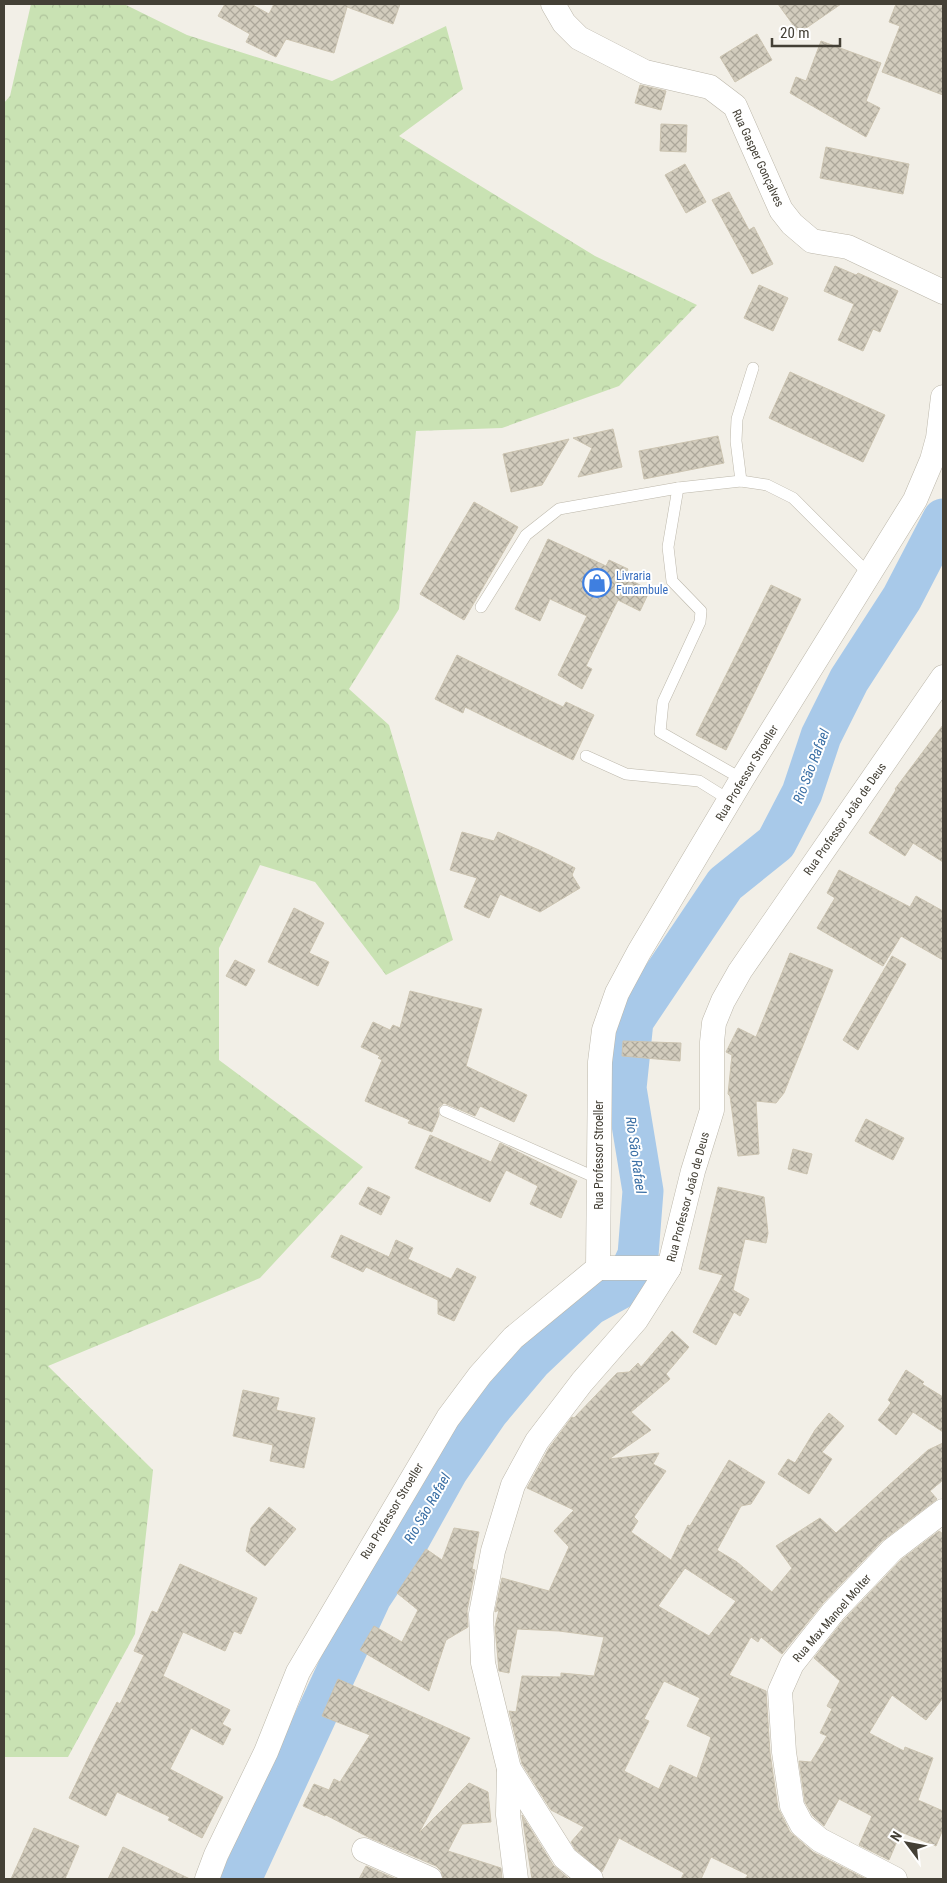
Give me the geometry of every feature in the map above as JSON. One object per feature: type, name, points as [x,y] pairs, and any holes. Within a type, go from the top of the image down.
[{"type":"street","name":"Rua Gasper Gonçalves","points":[[553,4],[564,23],[579,38],[645,72],[710,87],[735,106],[781,210],[792,224],[812,240],[848,247],[943,292]]},
{"type":"street","name":"Rua Professor Stroeller","points":[[207,1879],[216,1855],[266,1752],[298,1672],[448,1418],[480,1375],[513,1338],[598,1268],[600,1062],[604,1030],[617,993],[639,952],[731,801],[742,779],[915,500],[929,468],[938,438],[943,397]]},
{"type":"street","name":"Rua Professor João de Deus","points":[[516,1879],[508,1815],[509,1769],[483,1663],[481,1614],[492,1551],[513,1485],[537,1440],[582,1382],[636,1320],[669,1268],[693,1171],[712,1110],[712,1042],[714,1023],[723,1001],[740,971],[943,677]]},
{"type":"street","points":[[598,1268],[669,1268]]},
{"type":"street","name":"Rua Max Manoel Molter","points":[[895,1879],[820,1840],[802,1825],[792,1806],[784,1752],[780,1692],[792,1664],[834,1612],[888,1554],[943,1510]]},
{"type":"street","points":[[509,1769],[565,1858],[591,1879]]},
{"type":"street","points":[[364,1850],[430,1879]]},
{"type":"lane","points":[[741,480],[736,441],[737,419],[753,368]]},
{"type":"lane","points":[[481,607],[526,535],[559,509],[678,488],[741,480],[767,485],[793,498],[869,574]]},
{"type":"lane","points":[[678,488],[668,547],[672,580],[701,611],[700,622],[662,702],[660,732],[742,779]]},
{"type":"lane","points":[[586,756],[626,774],[700,781],[731,801]]},
{"type":"lane","points":[[445,1111],[599,1179]]},
{"type":"green space","points":[[31,4],[124,4],[187,35],[332,81],[446,26],[463,89],[399,136],[595,256],[697,305],[619,386],[502,428],[416,431],[399,609],[349,689],[389,725],[453,940],[386,975],[315,882],[260,865],[219,948],[219,1060],[363,1167],[260,1278],[48,1366],[153,1470],[135,1634],[68,1757],[4,1757],[4,103],[10,96]]},
{"type":"building","points":[[225,4],[251,4],[269,14],[274,4],[400,4],[393,24],[347,7],[334,53],[286,39],[276,57],[246,42],[250,34],[218,16]]},
{"type":"building","points":[[778,4],[841,4],[799,33]]},
{"type":"building","points":[[896,4],[943,4],[943,95],[882,72],[900,26],[889,22]]},
{"type":"building","points":[[757,34],[772,60],[735,82],[720,57]]},
{"type":"building","points":[[821,41],[881,63],[866,101],[880,108],[866,137],[790,93],[796,77],[806,81]]},
{"type":"building","points":[[640,85],[666,91],[661,110],[635,103]]},
{"type":"building","points":[[661,124],[687,125],[686,152],[660,151]]},
{"type":"building","points":[[826,147],[909,164],[903,194],[820,178]]},
{"type":"building","points":[[685,164],[706,202],[686,213],[665,175]]},
{"type":"building","points":[[729,192],[749,230],[754,227],[773,264],[752,274],[712,200]]},
{"type":"building","points":[[835,266],[856,275],[858,273],[898,291],[880,332],[873,329],[863,351],[838,340],[854,304],[824,291]]},
{"type":"building","points":[[759,285],[788,298],[773,331],[744,318]]},
{"type":"building","points":[[790,372],[885,415],[863,462],[769,418]]},
{"type":"building","points":[[613,429],[622,467],[578,477],[592,448],[573,438]]},
{"type":"building","points":[[718,436],[724,463],[644,479],[639,451]]},
{"type":"building","points":[[569,439],[542,485],[511,492],[503,454]]},
{"type":"building","points":[[474,502],[518,527],[464,620],[420,594]]},
{"type":"building","points":[[548,539],[606,566],[609,560],[628,569],[624,577],[650,590],[640,611],[618,600],[586,666],[592,669],[582,689],[558,675],[587,616],[550,599],[540,621],[515,609]]},
{"type":"building","points":[[771,585],[801,599],[726,750],[696,735]]},
{"type":"building","points":[[457,655],[563,707],[566,702],[594,715],[573,760],[465,707],[463,713],[435,699]]},
{"type":"building","points":[[943,725],[943,862],[913,843],[905,856],[869,833],[895,789]]},
{"type":"building","points":[[462,832],[494,841],[498,832],[539,850],[575,868],[572,875],[580,888],[540,912],[500,894],[489,918],[464,907],[477,878],[450,870]]},
{"type":"building","points":[[839,870],[910,907],[916,896],[943,911],[943,960],[901,936],[883,966],[817,928],[835,898],[827,893]]},
{"type":"building","points":[[294,908],[324,923],[309,953],[329,962],[318,986],[268,962]]},
{"type":"building","points":[[790,953],[833,970],[784,1093],[776,1103],[756,1101],[759,1154],[738,1156],[730,1096],[728,1094],[732,1055],[726,1052],[738,1028],[756,1037]]},
{"type":"building","points":[[892,956],[906,964],[858,1050],[843,1040]]},
{"type":"building","points":[[235,960],[255,970],[246,986],[226,976]]},
{"type":"building","points":[[410,991],[482,1009],[466,1066],[527,1095],[514,1122],[480,1106],[475,1116],[444,1103],[438,1108],[439,1115],[432,1132],[408,1123],[410,1120],[365,1101],[382,1060],[378,1058],[380,1056],[361,1047],[373,1022],[390,1030],[393,1025],[400,1028]]},
{"type":"building","points":[[623,1041],[681,1043],[680,1061],[622,1056]]},
{"type":"building","points":[[866,1119],[904,1138],[893,1160],[855,1141]]},
{"type":"building","points":[[430,1135],[491,1162],[500,1143],[577,1181],[561,1218],[530,1204],[538,1186],[506,1170],[490,1202],[415,1168]]},
{"type":"building","points":[[793,1149],[812,1154],[807,1174],[788,1169]]},
{"type":"building","points":[[368,1187],[390,1197],[381,1215],[359,1204]]},
{"type":"building","points":[[718,1187],[764,1197],[768,1233],[766,1243],[745,1239],[733,1290],[749,1299],[740,1316],[734,1312],[716,1345],[693,1332],[723,1275],[699,1269]]},
{"type":"building","points":[[341,1235],[389,1257],[396,1240],[413,1248],[408,1259],[451,1279],[457,1268],[476,1277],[454,1321],[438,1314],[438,1300],[366,1267],[363,1272],[331,1257]]},
{"type":"building","points":[[672,1331],[689,1347],[666,1374],[670,1379],[631,1412],[651,1430],[609,1459],[659,1453],[653,1464],[666,1471],[634,1517],[638,1521],[631,1532],[671,1560],[688,1525],[690,1526],[729,1460],[765,1482],[751,1504],[741,1506],[717,1550],[737,1562],[772,1592],[792,1568],[776,1546],[820,1518],[836,1533],[928,1450],[943,1443],[943,1480],[930,1491],[937,1499],[882,1541],[823,1603],[782,1654],[761,1637],[758,1642],[751,1637],[729,1675],[766,1691],[770,1753],[778,1808],[790,1832],[813,1852],[866,1879],[745,1879],[748,1875],[711,1857],[701,1879],[681,1879],[684,1873],[619,1838],[602,1872],[575,1849],[571,1842],[584,1827],[551,1810],[522,1764],[509,1711],[516,1712],[522,1676],[561,1677],[561,1673],[594,1676],[604,1637],[559,1631],[517,1629],[509,1673],[499,1671],[495,1627],[499,1610],[495,1612],[502,1578],[549,1591],[569,1547],[554,1531],[574,1510],[527,1488],[549,1448],[572,1417],[574,1418],[617,1373],[629,1372],[638,1363],[641,1367]],"holes":[[[685,1568],[736,1601],[709,1636],[658,1606]],[[664,1681],[700,1698],[687,1726],[711,1737],[697,1778],[670,1765],[659,1789],[624,1771],[649,1721],[644,1719]]]},
{"type":"building","points":[[906,1370],[924,1382],[922,1384],[943,1397],[943,1432],[913,1412],[896,1435],[878,1420],[891,1403],[888,1400]]},
{"type":"building","points":[[243,1390],[279,1398],[276,1410],[315,1418],[304,1468],[270,1461],[273,1445],[233,1436]]},
{"type":"building","points":[[829,1413],[844,1426],[822,1452],[832,1459],[809,1494],[778,1474],[788,1459],[795,1463],[815,1430]]},
{"type":"building","points":[[269,1507],[296,1529],[265,1566],[246,1551],[251,1528]]},
{"type":"building","points":[[454,1528],[479,1532],[472,1569],[475,1570],[467,1611],[468,1627],[446,1640],[429,1691],[360,1650],[374,1626],[402,1642],[418,1610],[397,1593],[426,1549],[442,1560]]},
{"type":"building","points":[[939,1531],[943,1534],[943,1698],[926,1720],[892,1695],[869,1733],[904,1751],[905,1747],[933,1758],[918,1800],[943,1811],[943,1829],[936,1846],[901,1832],[889,1860],[859,1845],[872,1816],[839,1799],[824,1826],[813,1816],[805,1802],[799,1761],[811,1762],[827,1736],[820,1733],[832,1709],[827,1706],[840,1681],[814,1658],[843,1621],[901,1560]]},
{"type":"building","points":[[180,1564],[257,1598],[241,1634],[234,1631],[225,1651],[183,1632],[163,1676],[230,1710],[222,1724],[231,1729],[223,1745],[191,1728],[170,1769],[223,1797],[202,1838],[168,1820],[170,1817],[117,1792],[106,1816],[69,1798],[117,1702],[120,1704],[144,1655],[134,1651],[152,1611],[157,1613]]},
{"type":"building","points":[[338,1679],[470,1738],[419,1833],[469,1783],[488,1792],[491,1822],[462,1824],[448,1851],[501,1868],[502,1879],[443,1879],[441,1871],[436,1866],[368,1837],[326,1815],[303,1806],[314,1784],[329,1790],[334,1779],[340,1782],[370,1735],[322,1716]]},
{"type":"building","points":[[522,1815],[553,1865],[569,1879],[532,1879]]},
{"type":"building","points":[[34,1828],[79,1846],[65,1879],[11,1879]]},
{"type":"building","points":[[123,1847],[190,1879],[108,1879]]},
{"type":"building","points":[[366,1866],[396,1879],[359,1879]]},
{"type":"waterway","name":"Rio São Rafael","points":[[241,1879],[371,1597],[409,1540],[448,1470],[488,1412],[531,1361],[590,1305],[623,1287],[638,1255],[643,1191],[626,1088],[633,1021],[725,884],[776,843],[802,793],[821,736],[849,680],[902,598],[943,519]]},
{"type":"place","name":"Livraria Funambule","points":[[597,583]]}]
